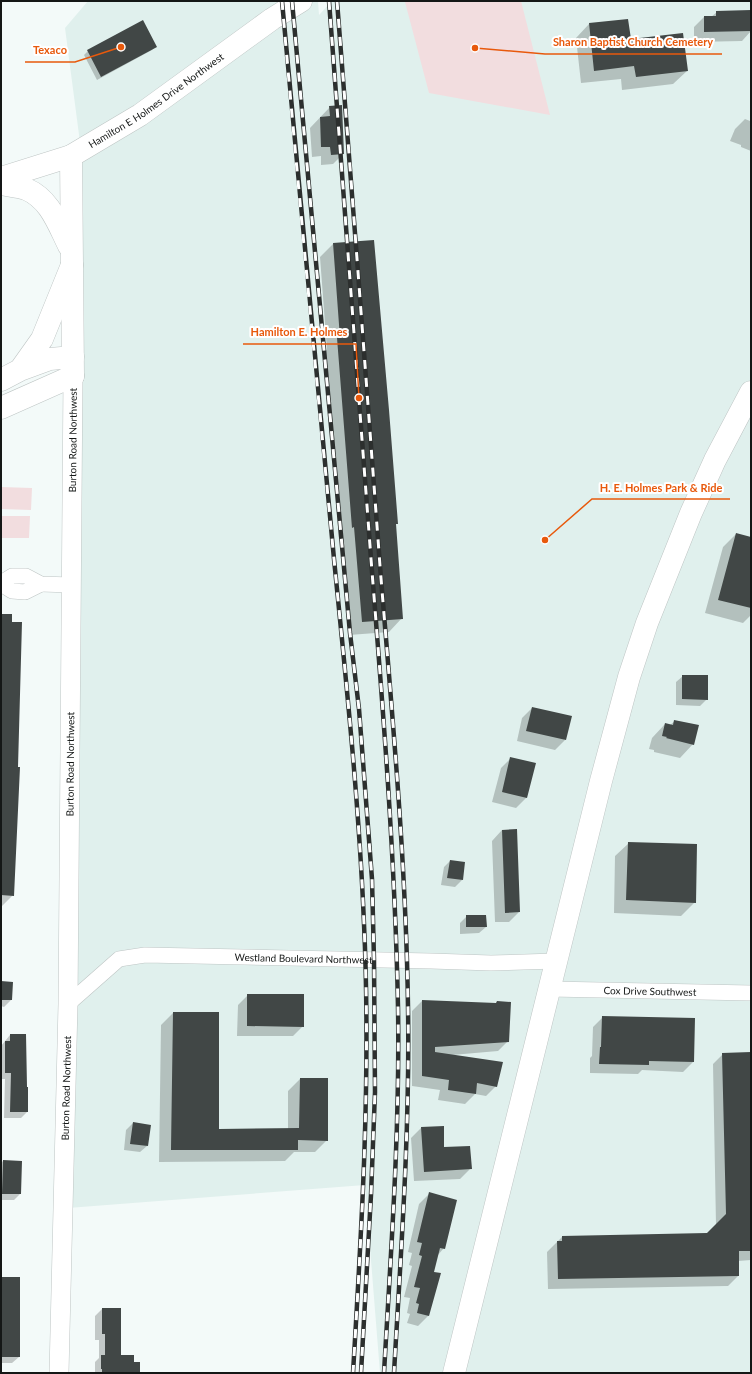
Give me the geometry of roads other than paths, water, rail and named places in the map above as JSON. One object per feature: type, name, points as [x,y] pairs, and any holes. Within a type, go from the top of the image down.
[{"type":"main road","name":"Hamilton E Holmes Drive Northwest","points":[[1,178],[71,156],[140,115],[266,24],[301,1]]},
{"type":"main road","name":"Burton Road Northwest","points":[[71,156],[73,366]]},
{"type":"main road","points":[[1,184],[25,189],[37,195],[50,208],[72,258],[42,339],[20,370]]},
{"type":"main road","points":[[1,380],[20,370],[50,359],[73,366]]},
{"type":"main road","points":[[1,408],[73,366]]},
{"type":"main road","points":[[454,1373],[614,730],[629,677],[647,623],[694,506],[715,460],[751,392]]},
{"type":"street","name":"Burton Road Northwest","points":[[59,1373],[68,1004],[73,366]]},
{"type":"street","points":[[1,583],[12,591],[25,592],[41,584],[71,585]]},
{"type":"street","name":"Westland Boulevard Northwest","points":[[68,1004],[119,959],[145,955],[491,963],[556,961]]},
{"type":"street","name":"Cox Drive Southwest","points":[[550,989],[751,993]]},
{"type":"railway","points":[[282,1],[307,280],[352,741],[362,878],[366,980],[366,1093],[360,1261],[353,1373]]},
{"type":"railway","points":[[292,1],[350,633],[359,709],[372,879],[375,1092],[361,1373]]},
{"type":"railway","points":[[329,1],[384,727],[394,895],[398,1007],[398,1098],[384,1373]]},
{"type":"railway","points":[[337,1],[394,731],[407,952],[408,1098],[394,1373]]},
{"type":"place","name":"Texaco","points":[[121,47]]},
{"type":"place","name":"Sharon Baptist Church Cemetery","points":[[475,48]]},
{"type":"place","name":"Hamilton E. Holmes","points":[[359,398]]},
{"type":"place","name":"H. E. Holmes Park & Ride","points":[[545,540]]}]
